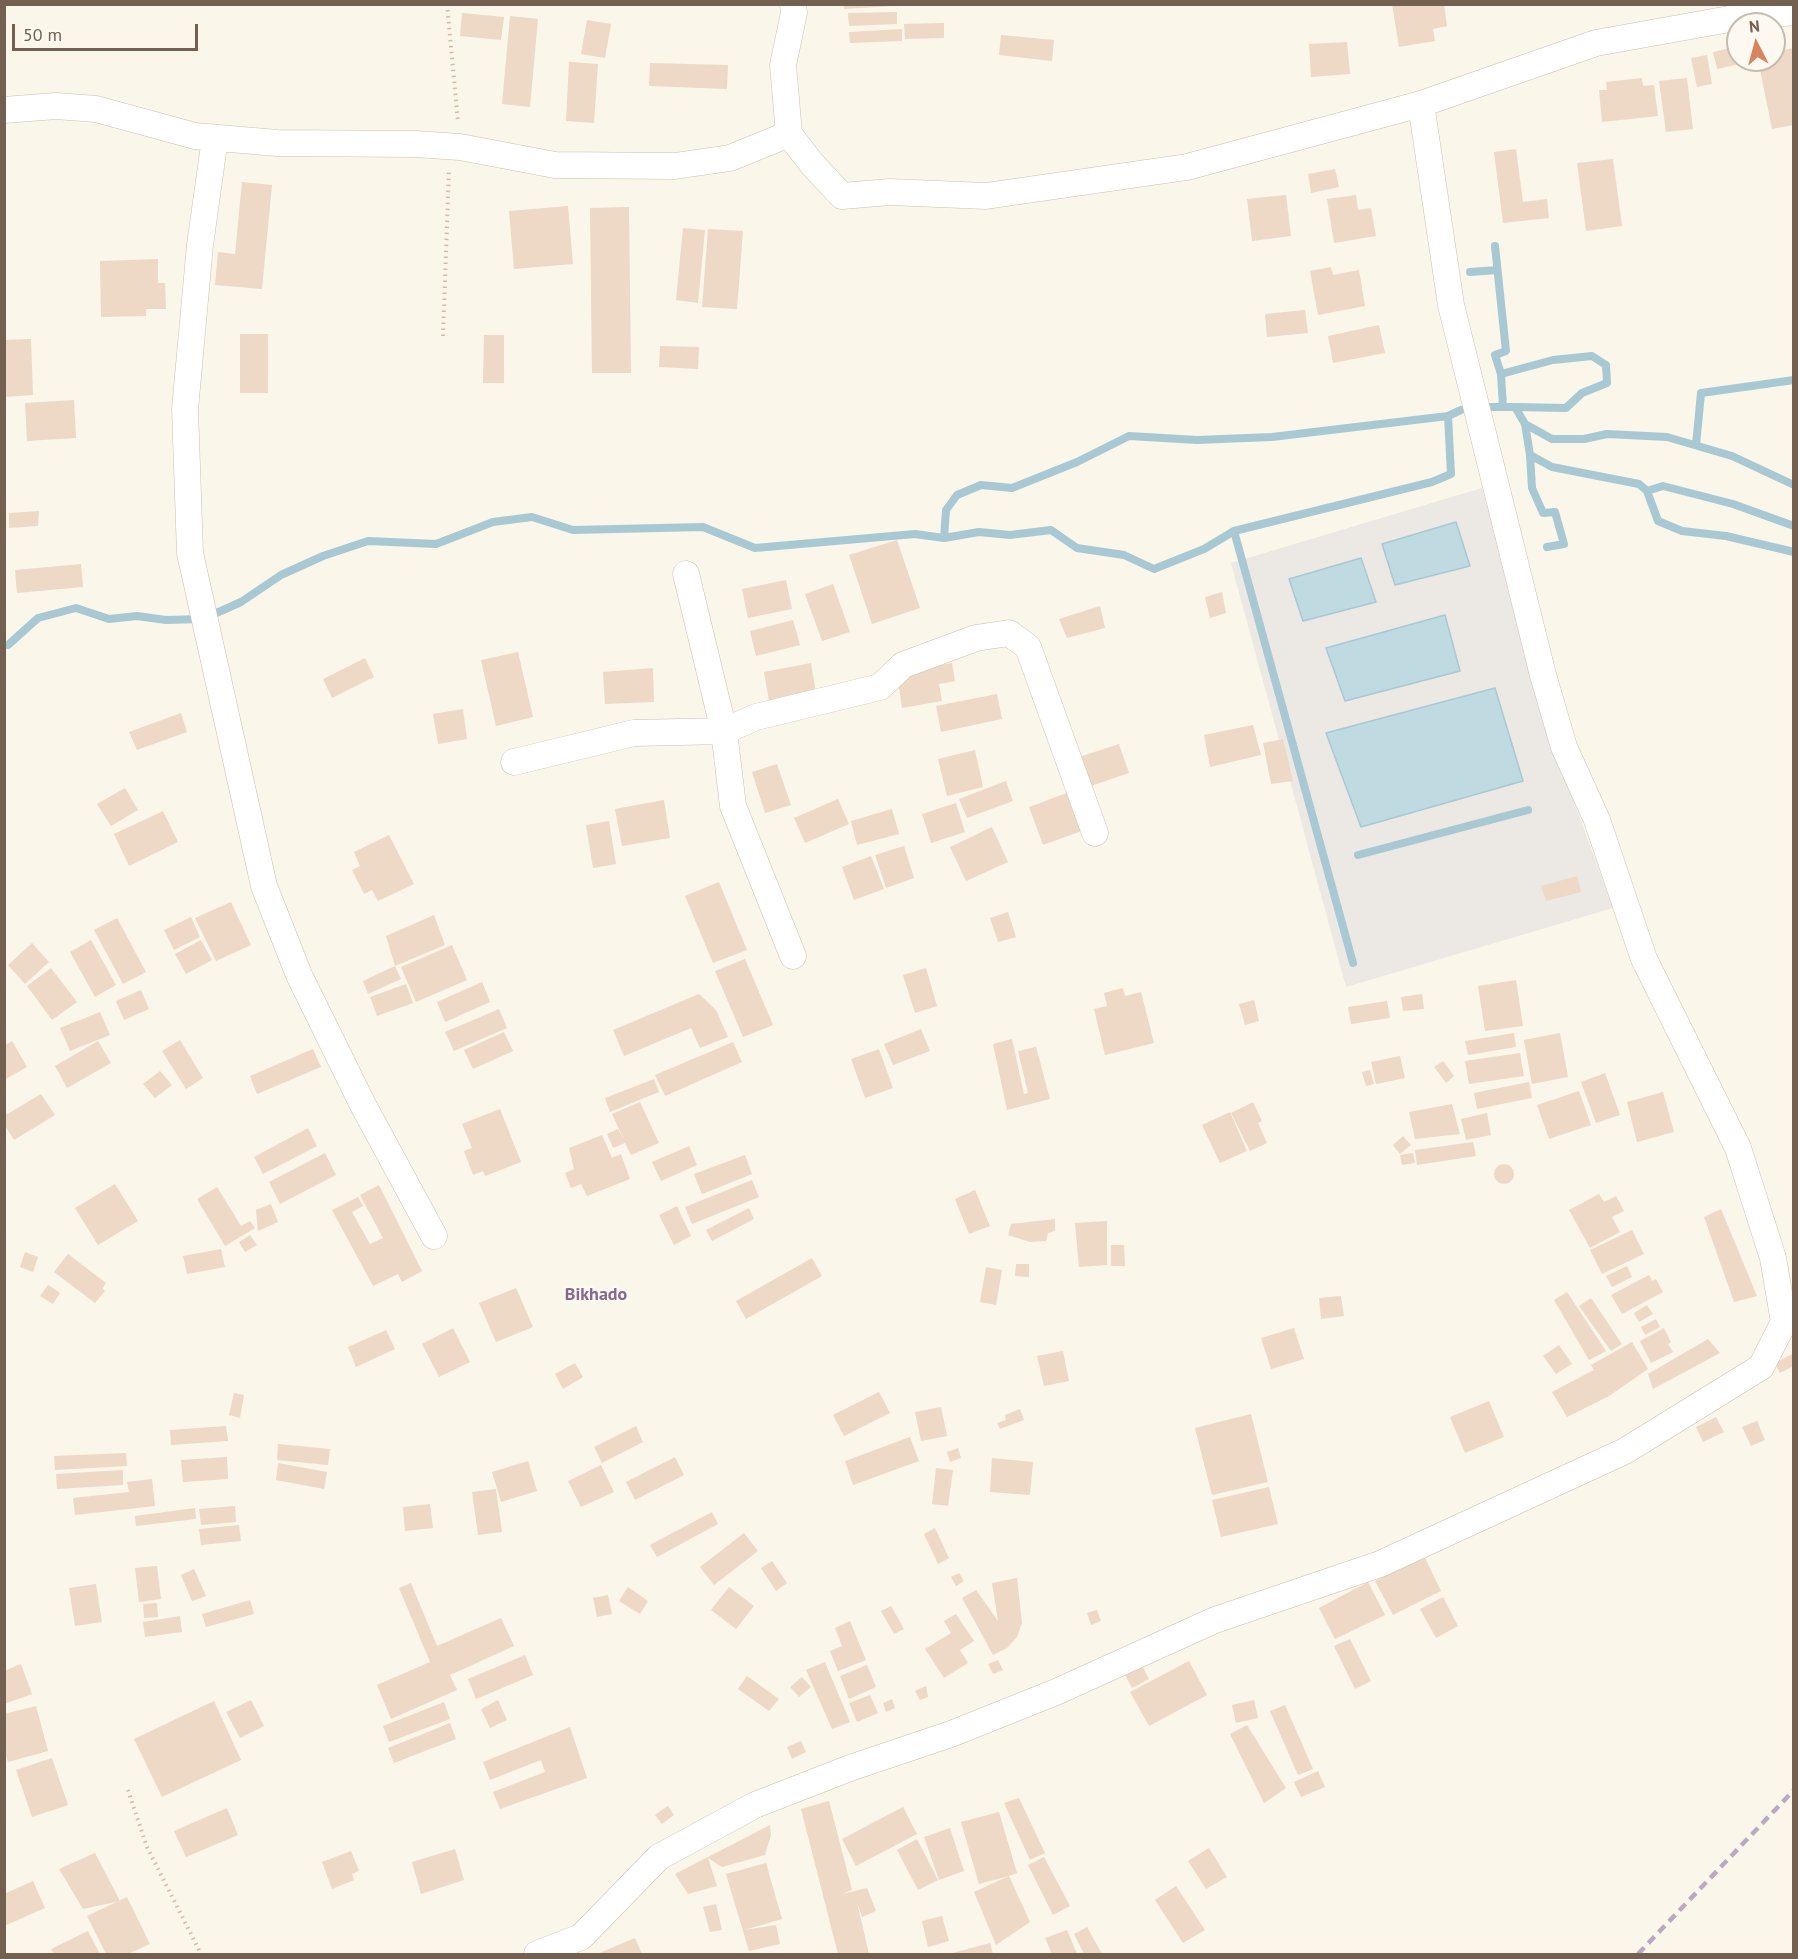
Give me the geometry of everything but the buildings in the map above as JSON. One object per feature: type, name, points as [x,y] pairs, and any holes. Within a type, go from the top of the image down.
[{"type":"street","points":[[794,4],[795,13],[783,65],[789,134],[812,164],[842,196],[890,192],[986,196],[1187,167],[1421,104],[1596,43],[1734,18],[1794,12]]},
{"type":"street","points":[[537,1954],[581,1937],[659,1857],[755,1805],[850,1768],[951,1734],[1056,1692],[1215,1620],[1380,1564],[1624,1451],[1761,1367],[1784,1322],[1773,1258],[1738,1148],[1644,959],[1597,820],[1564,747],[1543,675],[1451,305],[1421,104]]},
{"type":"street","points":[[4,110],[56,106],[96,109],[195,136],[277,143],[415,144],[460,147],[555,165],[675,166],[730,158],[789,134]]},
{"type":"street","points":[[215,138],[200,245],[185,409],[190,553],[264,886],[304,985],[363,1105],[434,1236]]},
{"type":"street","points":[[686,574],[724,731],[733,806],[793,956]]},
{"type":"street","points":[[514,762],[634,733],[724,731],[756,717],[880,687],[903,665],[976,638],[1009,633],[1028,647],[1095,832]]},
{"type":"path","points":[[443,336],[449,170],[460,147],[447,4]]},
{"type":"path","points":[[128,1790],[147,1847],[201,1954]]},
{"type":"shaded area","points":[[1482,488],[1552,742],[1613,908],[1346,987],[1231,563]]},
{"type":"water","points":[[1456,522],[1470,566],[1395,585],[1382,544]]},
{"type":"water","points":[[1361,558],[1376,602],[1303,621],[1289,579]]},
{"type":"water","points":[[1445,615],[1460,671],[1345,701],[1326,648]]},
{"type":"water","points":[[1495,688],[1523,781],[1361,827],[1326,733]]},
{"type":"waterway","points":[[1495,246],[1506,351],[1495,355],[1501,374],[1503,407]]},
{"type":"waterway","points":[[1470,272],[1497,270]]},
{"type":"waterway","points":[[1501,374],[1553,360],[1592,356],[1606,365],[1607,383],[1582,393],[1566,408],[1515,407]]},
{"type":"waterway","points":[[1696,445],[1701,393],[1794,380]]},
{"type":"waterway","points":[[1491,407],[1515,407],[1525,424],[1552,439],[1584,439],[1607,434],[1667,437],[1732,456],[1794,485]]},
{"type":"waterway","points":[[4,645],[8,645],[38,618],[76,608],[109,619],[137,616],[166,620],[203,619],[241,602],[281,575],[323,556],[368,541],[436,544],[493,522],[532,517],[573,530],[703,527],[755,548],[915,534],[944,538],[946,510],[957,495],[981,485],[1012,488],[1077,462],[1129,436],[1197,440],[1272,437],[1448,416],[1461,410]]},
{"type":"waterway","points":[[944,538],[979,532],[1010,535],[1051,530],[1077,548],[1124,555],[1154,569],[1204,549],[1234,531],[1432,482],[1451,474],[1448,416]]},
{"type":"waterway","points":[[1525,424],[1530,455],[1552,467],[1639,484],[1647,491],[1658,521],[1682,531],[1726,536],[1794,552]]},
{"type":"waterway","points":[[1530,455],[1532,488],[1543,513],[1555,512],[1564,544],[1547,547]]},
{"type":"waterway","points":[[1647,491],[1663,486],[1733,504],[1794,526]]},
{"type":"waterway","points":[[1234,531],[1353,963]]},
{"type":"waterway","points":[[1358,855],[1528,810]]},
{"type":"railway","points":[[1638,1954],[1794,1790]]},
{"type":"district","name":"Bikhado","points":[[596,1295]]}]
